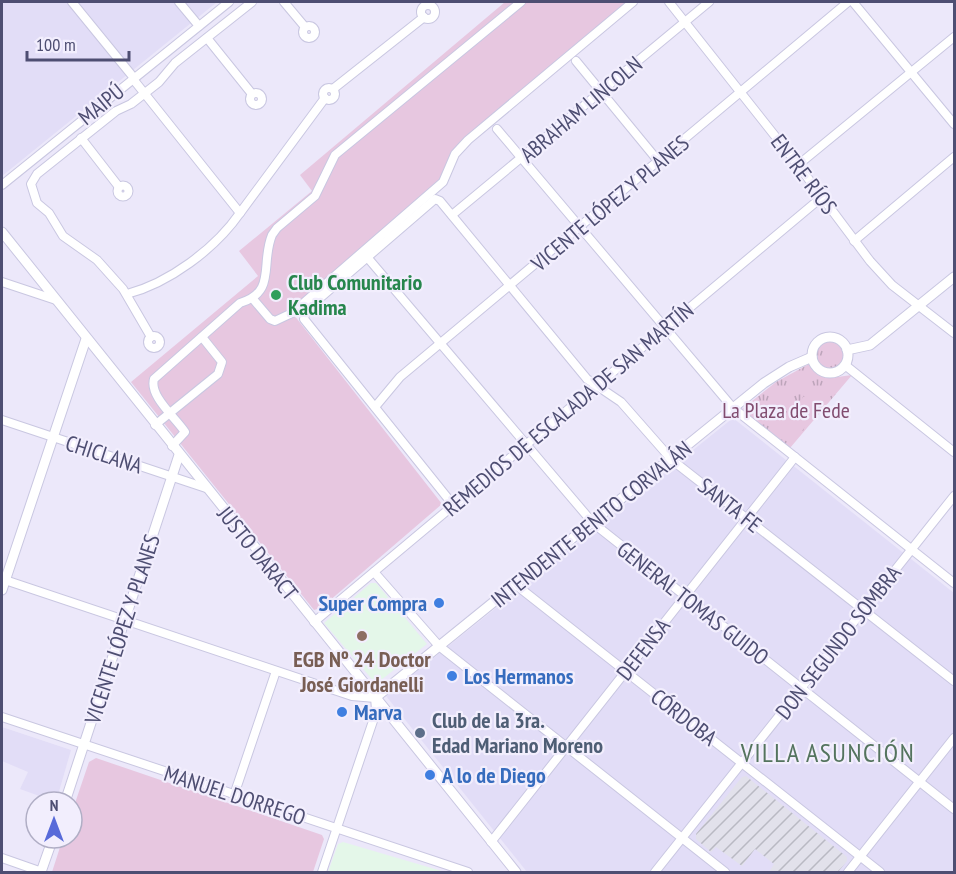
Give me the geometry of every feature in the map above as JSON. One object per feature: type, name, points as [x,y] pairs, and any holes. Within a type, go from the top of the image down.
[{"type":"street","points":[[72,2],[240,213]]},
{"type":"street","points":[[179,2],[199,26]]},
{"type":"street","name":"MAIPÚ","points":[[2,184],[229,2]]},
{"type":"street","points":[[151,338],[127,294],[97,260],[63,236],[51,215],[32,195],[31,184],[37,174],[116,111],[144,94],[168,73],[175,63],[252,2]]},
{"type":"street","points":[[284,2],[305,27]]},
{"type":"street","points":[[172,446],[185,432],[171,412],[158,401],[153,389],[154,379],[240,303],[253,299],[263,287],[268,244],[272,235],[277,228],[315,196],[335,155],[521,2]]},
{"type":"street","points":[[253,299],[270,319],[275,321],[292,313],[443,182],[455,154],[468,140],[633,2]]},
{"type":"street","name":"ENTRE RÍOS","points":[[669,2],[798,165],[854,241],[892,285],[954,333]]},
{"type":"street","name":"ABRAHAM LINCOLN","points":[[452,215],[709,2]]},
{"type":"street","name":"VICENTE LÓPEZ Y PLANES","points":[[375,407],[400,377],[848,2]]},
{"type":"street","points":[[854,2],[954,124]]},
{"type":"street","points":[[127,294],[148,288],[217,241],[325,98],[334,98],[333,89],[424,17],[422,8],[436,4]]},
{"type":"street","points":[[798,165],[954,37]]},
{"type":"street","points":[[207,38],[252,94]]},
{"type":"street","points":[[576,61],[659,162]]},
{"type":"street","points":[[496,129],[734,408],[954,583]]},
{"type":"street","points":[[81,138],[119,187]]},
{"type":"street","points":[[854,241],[954,157]]},
{"type":"street","name":"REMEDIOS DE ESCALADA DE SAN MARTÍN","points":[[314,622],[822,197]]},
{"type":"street","name":"SANTA FE","points":[[366,257],[435,199],[452,215],[595,385],[621,402],[672,460],[954,681]]},
{"type":"street","name":"JUSTO DARACT","points":[[2,232],[516,873]]},
{"type":"street","points":[[366,257],[306,310],[304,319],[454,506]]},
{"type":"street","name":"GENERAL TOMAS GUIDO","points":[[366,257],[593,523],[954,809]]},
{"type":"street","points":[[848,350],[870,345],[954,277]]},
{"type":"street","points":[[2,282],[56,300]]},
{"type":"street","points":[[155,425],[218,375],[222,362],[202,337]]},
{"type":"street","points":[[824,338],[837,338],[848,350],[845,365],[835,372],[823,371],[812,357],[814,345],[824,338]]},
{"type":"street","points":[[2,590],[3,579],[86,339]]},
{"type":"street","name":"INTENDENTE BENITO CORVALÁN","points":[[375,698],[772,378],[812,357]]},
{"type":"street","points":[[845,365],[954,452]]},
{"type":"street","name":"CHICLANA","points":[[2,420],[206,488]]},
{"type":"street","name":"VICENTE LÓPEZ Y PLANES","points":[[69,790],[179,455]]},
{"type":"street","name":"DEFENSA","points":[[491,842],[795,457]]},
{"type":"street","name":"DON SEGUNDO SOMBRA","points":[[654,873],[954,496]]},
{"type":"street","points":[[374,572],[439,646],[725,873]]},
{"type":"street","points":[[3,579],[363,698],[375,698],[375,715],[322,873]]},
{"type":"street","name":"CÓRDOBA","points":[[516,585],[880,873]]},
{"type":"street","points":[[234,795],[276,670]]},
{"type":"street","name":"MANUEL DORREGO","points":[[2,717],[468,873]]},
{"type":"street","points":[[848,873],[954,738]]},
{"type":"street","points":[[2,858],[42,872],[49,850]]},
{"type":"shaded area","points":[[2,2],[217,2],[2,176]]},
{"type":"shaded area","points":[[733,418],[954,593],[954,872],[527,872],[386,696]]},
{"type":"shaded area","name":"EGB Nº 24 Doctor José Giordanelli","points":[[371,583],[376,583],[427,644],[376,684],[324,623]]},
{"type":"shaded area","points":[[2,727],[71,750],[59,790],[20,789],[28,772],[2,761]]},
{"type":"shaded area","points":[[746,776],[847,857],[847,861],[838,872],[769,872],[774,864],[755,849],[742,866],[716,847],[711,852],[696,839],[696,834],[742,777]]},
{"type":"shaded area","points":[[343,842],[445,872],[328,872],[338,844]]},
{"type":"green space","name":"Club Comunitario Kadima","points":[[505,2],[638,2],[457,154],[444,185],[294,315],[442,504],[321,608],[314,610],[131,382],[258,276],[239,251],[312,191],[300,175]]},
{"type":"green space","points":[[830,337],[843,342],[848,355],[843,368],[830,373],[817,368],[812,355],[817,342]]},
{"type":"green space","name":"La Plaza de Fede","points":[[809,364],[830,378],[852,375],[790,448],[742,409],[776,382]]},
{"type":"green space","points":[[804,396],[820,409],[797,437],[781,425]]},
{"type":"green space","points":[[96,758],[322,835],[324,839],[313,872],[52,872],[59,850],[84,850],[84,790],[79,790],[89,762]]},
{"type":"place","name":"Club Comunitario Kadima","points":[[276,295]]},
{"type":"place","name":"Super Compra","points":[[439,603]]},
{"type":"place","name":"EGB Nº 24 Doctor José Giordanelli","points":[[362,636]]},
{"type":"place","name":"Los Hermanos","points":[[452,676]]},
{"type":"place","name":"Marva","points":[[342,712]]},
{"type":"place","name":"Club de la 3ra. Edad Mariano Moreno","points":[[420,733]]},
{"type":"place","name":"A lo de Diego","points":[[430,775]]},
{"type":"district","name":"VILLA ASUNCIÓN","points":[[828,753]]}]
